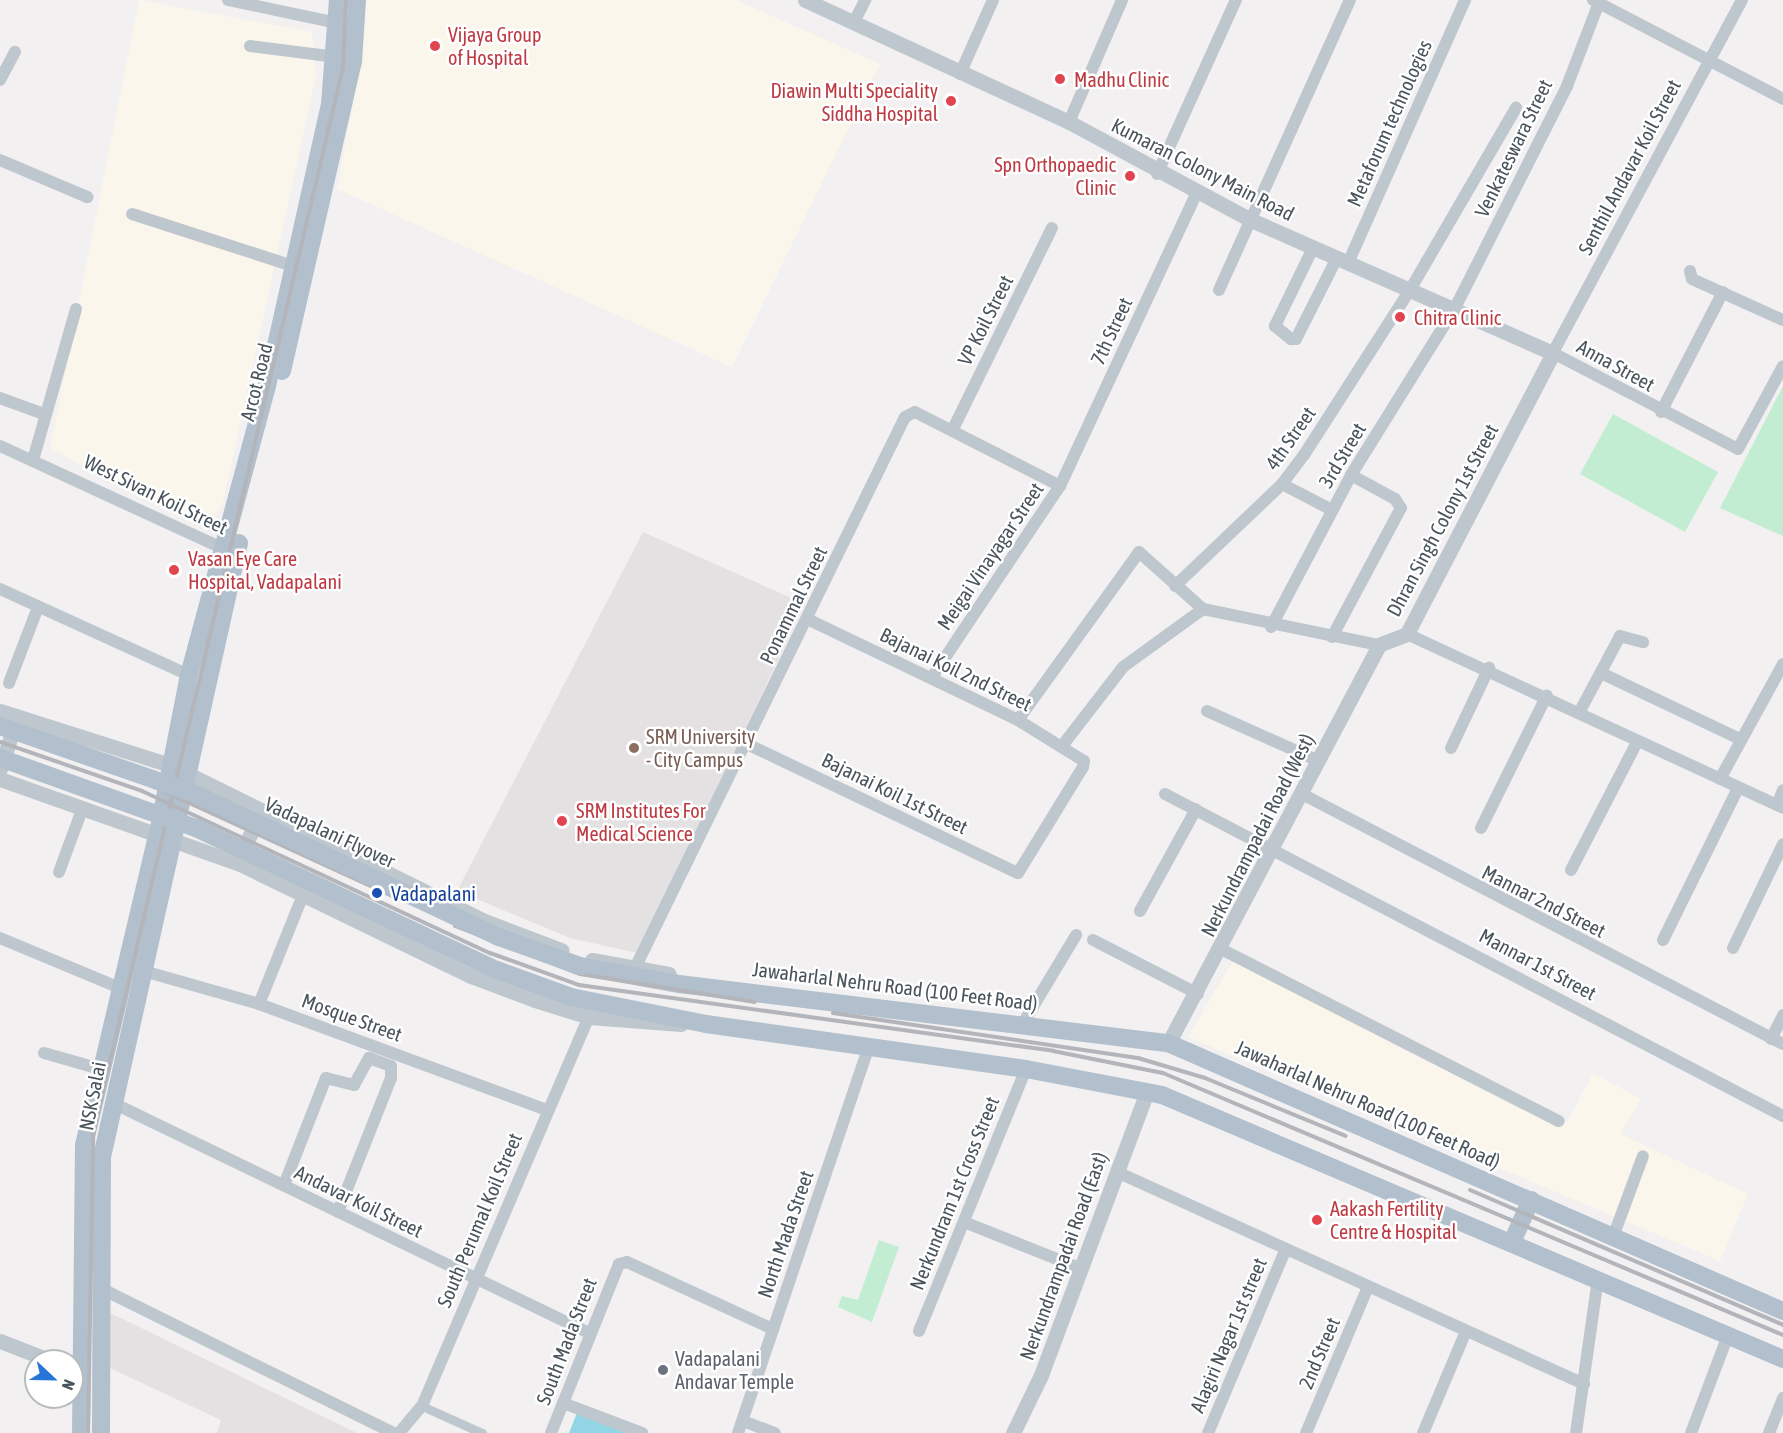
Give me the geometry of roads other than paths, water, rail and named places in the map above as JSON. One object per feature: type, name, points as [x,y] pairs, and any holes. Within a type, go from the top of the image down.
[{"type":"main road","name":"Arcot Road","points":[[280,357],[293,266],[336,57],[338,0]]},
{"type":"main road","name":"Arcot Road","points":[[190,775],[245,494],[353,62],[357,0]]},
{"type":"main road","name":"Arcot Road","points":[[226,550],[245,494]]},
{"type":"main road","name":"West Sivan Koil Street","points":[[165,837],[170,765],[189,675],[226,550]]},
{"type":"main road","name":"Vadapalani Flyover","points":[[0,726],[195,794],[499,937],[580,966],[679,984],[712,986]]},
{"type":"main road","points":[[0,758],[196,828],[531,984],[612,1008],[678,1016],[706,1024],[1026,1070],[1147,1092],[1512,1242],[1783,1359]]},
{"type":"main road","name":"NSK Salai","points":[[101,1433],[104,1375],[102,1157],[165,837],[190,775]]},
{"type":"main road","points":[[77,1349],[84,1145],[118,987],[165,837]]},
{"type":"main road","name":"Jawaharlal Nehru Road (100 Feet Road)","points":[[712,986],[1168,1043],[1783,1311]]},
{"type":"main road","points":[[1512,1242],[1531,1200]]},
{"type":"main road","points":[[79,1409],[81,1433]]},
{"type":"street","points":[[228,0],[337,23]]},
{"type":"street","name":"Kumaran Colony Main Road","points":[[805,0],[960,74],[1070,122],[1157,174],[1251,220],[1553,353]]},
{"type":"street","points":[[854,22],[865,0]]},
{"type":"street","points":[[960,74],[993,0]]},
{"type":"street","points":[[1070,122],[1122,0]]},
{"type":"street","points":[[1157,174],[1236,0]]},
{"type":"street","points":[[1219,290],[1350,0]]},
{"type":"street","name":"Metaforum technologies","points":[[1313,248],[1275,326],[1291,339],[1296,339],[1342,261],[1465,0]]},
{"type":"street","name":"Senthil Andavar Koil Street","points":[[1553,353],[1707,61],[1743,0]]},
{"type":"street","points":[[1597,1],[1707,61],[1783,99]]},
{"type":"street","name":"Venkateswara Street","points":[[1455,308],[1567,86],[1597,1]]},
{"type":"street","points":[[250,46],[336,57]]},
{"type":"street","points":[[0,80],[15,52]]},
{"type":"street","name":"4th Street","points":[[1175,586],[1282,484],[1410,290],[1516,108]]},
{"type":"street","points":[[0,160],[87,196]]},
{"type":"street","name":"7th Street","points":[[1060,486],[1197,192]]},
{"type":"street","points":[[132,214],[293,266]]},
{"type":"street","name":"VP Koil Street","points":[[953,429],[1052,228]]},
{"type":"street","points":[[1690,271],[1692,279],[1783,320]]},
{"type":"street","points":[[1660,412],[1723,292]]},
{"type":"street","name":"3rd Street","points":[[1271,627],[1352,475],[1455,308]]},
{"type":"street","points":[[33,459],[44,414],[76,309]]},
{"type":"street","name":"Anna Street","points":[[1553,353],[1660,412],[1738,449],[1783,366]]},
{"type":"street","name":"Dhran Singh Colony 1st Street","points":[[1379,645],[1407,633],[1553,353]]},
{"type":"street","points":[[0,398],[44,414]]},
{"type":"street","name":"Ponammal Street","points":[[636,966],[747,744],[905,417],[915,412],[953,429],[1060,486]]},
{"type":"street","name":"West Sivan Koil Street","points":[[0,446],[33,459],[226,550]]},
{"type":"street","points":[[1332,637],[1401,508],[1395,499],[1352,475]]},
{"type":"street","points":[[1282,484],[1332,510]]},
{"type":"street","name":"Meigai Vinayagar Street","points":[[932,676],[1060,486]]},
{"type":"street","points":[[1018,720],[1139,552],[1203,609],[1271,627],[1379,645]]},
{"type":"street","points":[[0,589],[189,675]]},
{"type":"street","points":[[9,682],[38,607]]},
{"type":"street","points":[[1062,746],[1123,668],[1203,609]]},
{"type":"street","name":"Bajanai Koil 2nd Street","points":[[807,619],[932,676],[1018,720],[1084,761]]},
{"type":"street","points":[[1407,633],[1489,668],[1580,711],[1637,742],[1780,806],[1783,790]]},
{"type":"street","points":[[1580,711],[1620,636],[1643,642]]},
{"type":"street","name":"Nerkundrampadai Road (West)","points":[[1168,1043],[1198,994],[1379,645]]},
{"type":"street","points":[[1720,779],[1783,664]]},
{"type":"street","points":[[1451,748],[1489,668]]},
{"type":"street","points":[[1601,673],[1740,739]]},
{"type":"street","points":[[1481,828],[1547,695]]},
{"type":"street","name":"Jawaharlal Nehru Road (100 Feet Road)","points":[[0,711],[170,765],[482,920],[583,958],[636,966],[712,986]]},
{"type":"street","points":[[1207,711],[1319,761]]},
{"type":"street","points":[[0,769],[18,717]]},
{"type":"street","points":[[1571,870],[1637,742]]},
{"type":"street","name":"Bajanai Koil 1st Street","points":[[747,744],[955,846],[1018,873],[1025,868],[1084,761]]},
{"type":"street","points":[[0,778],[237,863],[471,976],[589,1017],[706,1024]]},
{"type":"street","points":[[1663,940],[1738,788]]},
{"type":"street","points":[[1165,794],[1274,847]]},
{"type":"street","name":"Mannar 2nd Street","points":[[1302,794],[1777,1041]]},
{"type":"street","points":[[59,872],[83,807]]},
{"type":"street","points":[[237,863],[262,809]]},
{"type":"street","points":[[1140,911],[1196,809]]},
{"type":"street","points":[[1733,948],[1783,844]]},
{"type":"street","name":"Mannar 1st Street","points":[[1274,847],[1783,1116]]},
{"type":"street","points":[[259,1004],[303,896]]},
{"type":"street","points":[[1022,1025],[1076,935]]},
{"type":"street","points":[[0,938],[118,987]]},
{"type":"street","points":[[1094,940],[1198,994]]},
{"type":"street","points":[[1221,949],[1559,1121]]},
{"type":"street","name":"Mosque Street","points":[[140,970],[259,1004],[547,1110]]},
{"type":"street","points":[[1777,1041],[1783,1015]]},
{"type":"street","name":"South Perumal Koil Street","points":[[399,1433],[422,1406],[547,1110],[589,1017]]},
{"type":"street","name":"North Mada Street","points":[[738,1433],[868,1048]]},
{"type":"street","points":[[44,1053],[100,1069]]},
{"type":"street","points":[[284,1185],[326,1078],[354,1085],[369,1058],[391,1066],[391,1078],[338,1212]]},
{"type":"street","name":"Nerkundram 1st Cross Street","points":[[919,1331],[1026,1070]]},
{"type":"street","name":"Nerkundrampadai Road (East)","points":[[1013,1433],[1082,1269],[1147,1092]]},
{"type":"street","name":"Andavar Koil Street","points":[[112,1103],[589,1333]]},
{"type":"street","points":[[1613,1237],[1643,1156]]},
{"type":"street","points":[[1116,1172],[1284,1253],[1584,1384]]},
{"type":"street","points":[[964,1222],[1082,1269]]},
{"type":"street","name":"Alagiri Nagar 1st street","points":[[1208,1433],[1284,1253]]},
{"type":"street","name":"South Mada Street","points":[[551,1433],[589,1333],[619,1264],[627,1262],[773,1329]]},
{"type":"street","points":[[1576,1433],[1598,1279]]},
{"type":"street","points":[[102,1289],[393,1433]]},
{"type":"street","name":"2nd Street","points":[[1306,1433],[1367,1289]]},
{"type":"street","points":[[1423,1433],[1466,1331]]},
{"type":"street","points":[[1691,1433],[1728,1335]]},
{"type":"street","points":[[0,1341],[24,1350]]},
{"type":"street","points":[[84,1372],[104,1375]]},
{"type":"street","points":[[1769,1433],[1783,1398]]},
{"type":"street","points":[[563,1403],[642,1433]]},
{"type":"street","points":[[422,1406],[482,1433]]},
{"type":"street","points":[[743,1421],[775,1433]]},
{"type":"water","points":[[577,1413],[627,1433],[569,1433]]},
{"type":"railway","points":[[88,1433],[93,1134],[343,67],[346,0]]},
{"type":"railway","points":[[0,742],[142,791],[490,953],[579,985],[1053,1051],[1163,1073],[1783,1335]]},
{"type":"railway","points":[[69,754],[114,770]]},
{"type":"railway","points":[[150,785],[401,900]]},
{"type":"railway","points":[[455,926],[580,974],[755,1002]]},
{"type":"railway","points":[[833,1013],[1138,1058],[1205,1078],[1346,1136]]},
{"type":"railway","points":[[1470,1190],[1783,1325]]},
{"type":"place","name":"Vijaya Group of Hospital","points":[[435,46]]},
{"type":"place","name":"Madhu Clinic","points":[[1060,79]]},
{"type":"place","name":"Diawin Multi Speciality Siddha Hospital","points":[[951,101]]},
{"type":"place","name":"Spn Orthopaedic Clinic","points":[[1130,176]]},
{"type":"place","name":"Chitra Clinic","points":[[1400,317]]},
{"type":"place","name":"Vasan Eye Care Hospital, Vadapalani","points":[[174,570]]},
{"type":"place","name":"SRM University - City Campus","points":[[634,748]]},
{"type":"place","name":"SRM Institutes For Medical Science","points":[[562,821]]},
{"type":"place","name":"Vadapalani","points":[[377,893]]},
{"type":"place","name":"Aakash Fertility Centre & Hospital","points":[[1317,1220]]},
{"type":"place","name":"Vadapalani Andavar Temple","points":[[663,1370]]}]
